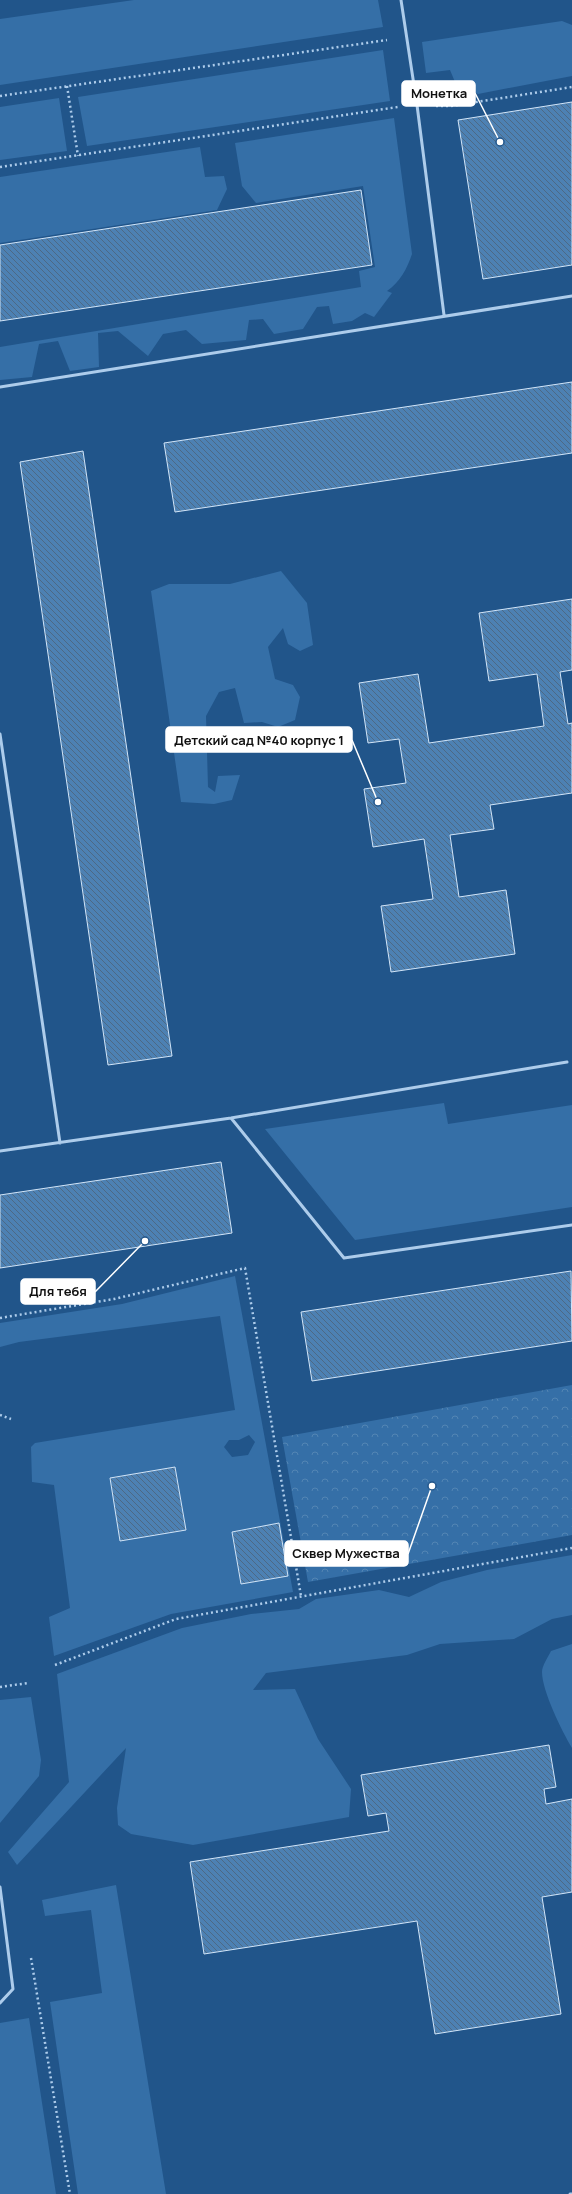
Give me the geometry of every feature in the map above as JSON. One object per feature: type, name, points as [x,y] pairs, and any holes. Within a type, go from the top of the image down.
[{"type":"lane","points":[[401,0],[417,105],[444,315]]},
{"type":"lane","points":[[0,387],[444,315],[572,296]]},
{"type":"lane","points":[[0,734],[60,1143]]},
{"type":"lane","points":[[0,1151],[231,1118],[567,1062]]},
{"type":"lane","points":[[231,1118],[344,1258],[572,1224]]},
{"type":"lane","points":[[0,1887],[13,1989],[0,2003]]},
{"type":"path","points":[[0,96],[406,37]]},
{"type":"path","points":[[67,86],[78,156]]},
{"type":"path","points":[[431,105],[450,106],[572,87]]},
{"type":"path","points":[[0,167],[399,107]]},
{"type":"path","points":[[0,1318],[114,1299],[245,1268],[301,1596]]},
{"type":"path","points":[[0,1416],[11,1419]]},
{"type":"path","points":[[55,1665],[176,1619],[572,1548]]},
{"type":"path","points":[[0,1688],[28,1683]]},
{"type":"path","points":[[30,1950],[70,2194]]},
{"type":"green space","points":[[134,0],[378,0],[383,27],[0,85],[0,19]]},
{"type":"green space","points":[[562,21],[572,25],[572,76],[478,94],[455,82],[450,70],[426,73],[422,42]]},
{"type":"green space","points":[[383,50],[390,101],[87,146],[78,97]]},
{"type":"green space","points":[[59,98],[67,151],[0,160],[0,107]]},
{"type":"green space","points":[[394,118],[412,254],[408,265],[396,284],[387,291],[392,293],[374,317],[365,313],[352,321],[333,324],[329,306],[317,307],[303,329],[274,334],[263,319],[249,320],[246,340],[202,344],[186,330],[163,334],[148,356],[118,331],[98,333],[99,367],[70,371],[58,341],[39,344],[32,377],[0,380],[0,347],[361,287],[359,271],[375,267],[363,186],[256,203],[242,186],[235,143]]},
{"type":"green space","points":[[200,147],[205,177],[224,176],[227,189],[217,210],[0,243],[0,177]]},
{"type":"green space","points":[[281,571],[307,603],[313,645],[300,651],[288,644],[283,628],[268,647],[275,679],[293,685],[300,697],[295,720],[278,727],[262,722],[244,723],[235,688],[219,692],[206,716],[208,787],[215,792],[218,776],[240,775],[232,800],[214,804],[181,802],[151,591],[169,584],[230,584]]},
{"type":"green space","points":[[444,1103],[448,1124],[572,1105],[572,1207],[355,1240],[265,1129]]},
{"type":"green space","points":[[235,1276],[293,1592],[171,1614],[54,1656],[49,1617],[70,1608],[54,1485],[32,1482],[31,1447],[35,1443],[235,1410],[220,1316],[19,1342],[0,1347],[0,1323],[122,1304]],"holes":[[[249,1435],[255,1442],[248,1455],[232,1457],[224,1447],[229,1440],[239,1440]],[[175,1467],[186,1530],[121,1541],[110,1478]],[[279,1523],[288,1576],[241,1584],[232,1532]]]},
{"type":"green space","points":[[572,1385],[572,1535],[308,1582],[282,1437]]},
{"type":"green space","points":[[572,1555],[572,1615],[552,1619],[514,1639],[440,1644],[407,1655],[266,1673],[253,1690],[295,1689],[318,1739],[351,1789],[349,1817],[193,1845],[131,1834],[118,1825],[117,1808],[126,1748],[17,1865],[8,1852],[69,1782],[57,1674],[182,1628],[251,1614],[299,1609],[316,1599],[379,1590],[409,1597],[441,1582],[487,1570]]},
{"type":"green space","points":[[572,1644],[572,1748],[558,1721],[545,1690],[542,1670],[551,1651]]},
{"type":"green space","points":[[31,1697],[41,1760],[39,1776],[0,1823],[0,1700]]},
{"type":"green space","points":[[116,1885],[166,2194],[78,2194],[50,2002],[102,1993],[91,1910],[45,1916],[42,1900]]},
{"type":"green space","points":[[29,2018],[56,2194],[0,2194],[0,2023]]},
{"type":"building","points":[[572,102],[572,265],[483,279],[458,120]]},
{"type":"building","points":[[361,190],[372,265],[0,321],[0,245]]},
{"type":"building","points":[[572,382],[572,453],[175,512],[164,443]]},
{"type":"building","points":[[83,451],[172,1056],[108,1065],[20,462]]},
{"type":"building","points":[[572,599],[572,670],[560,672],[568,724],[572,723],[572,793],[490,805],[494,829],[450,835],[459,897],[506,890],[515,954],[391,972],[381,906],[433,899],[424,839],[373,847],[364,789],[406,783],[399,739],[368,743],[359,683],[418,674],[429,743],[544,726],[537,674],[489,681],[479,613]]},
{"type":"building","points":[[221,1162],[232,1233],[0,1268],[0,1195]]},
{"type":"building","points":[[571,1271],[572,1341],[312,1381],[301,1312]]},
{"type":"building","points":[[175,1467],[186,1530],[120,1541],[110,1478]]},
{"type":"building","points":[[279,1523],[288,1576],[241,1584],[232,1532]]},
{"type":"building","points":[[549,1745],[556,1787],[544,1789],[546,1804],[572,1799],[572,1892],[542,1897],[561,2014],[435,2034],[417,1921],[204,1954],[190,1862],[389,1831],[386,1813],[368,1816],[361,1775]]},
{"type":"place","name":"Монетка","points":[[500,142]]},
{"type":"place","name":"Детский сад №40 корпус 1","points":[[378,802]]},
{"type":"place","name":"Для тебя","points":[[145,1241]]},
{"type":"place","name":"Сквер Мужества","points":[[432,1486]]}]
